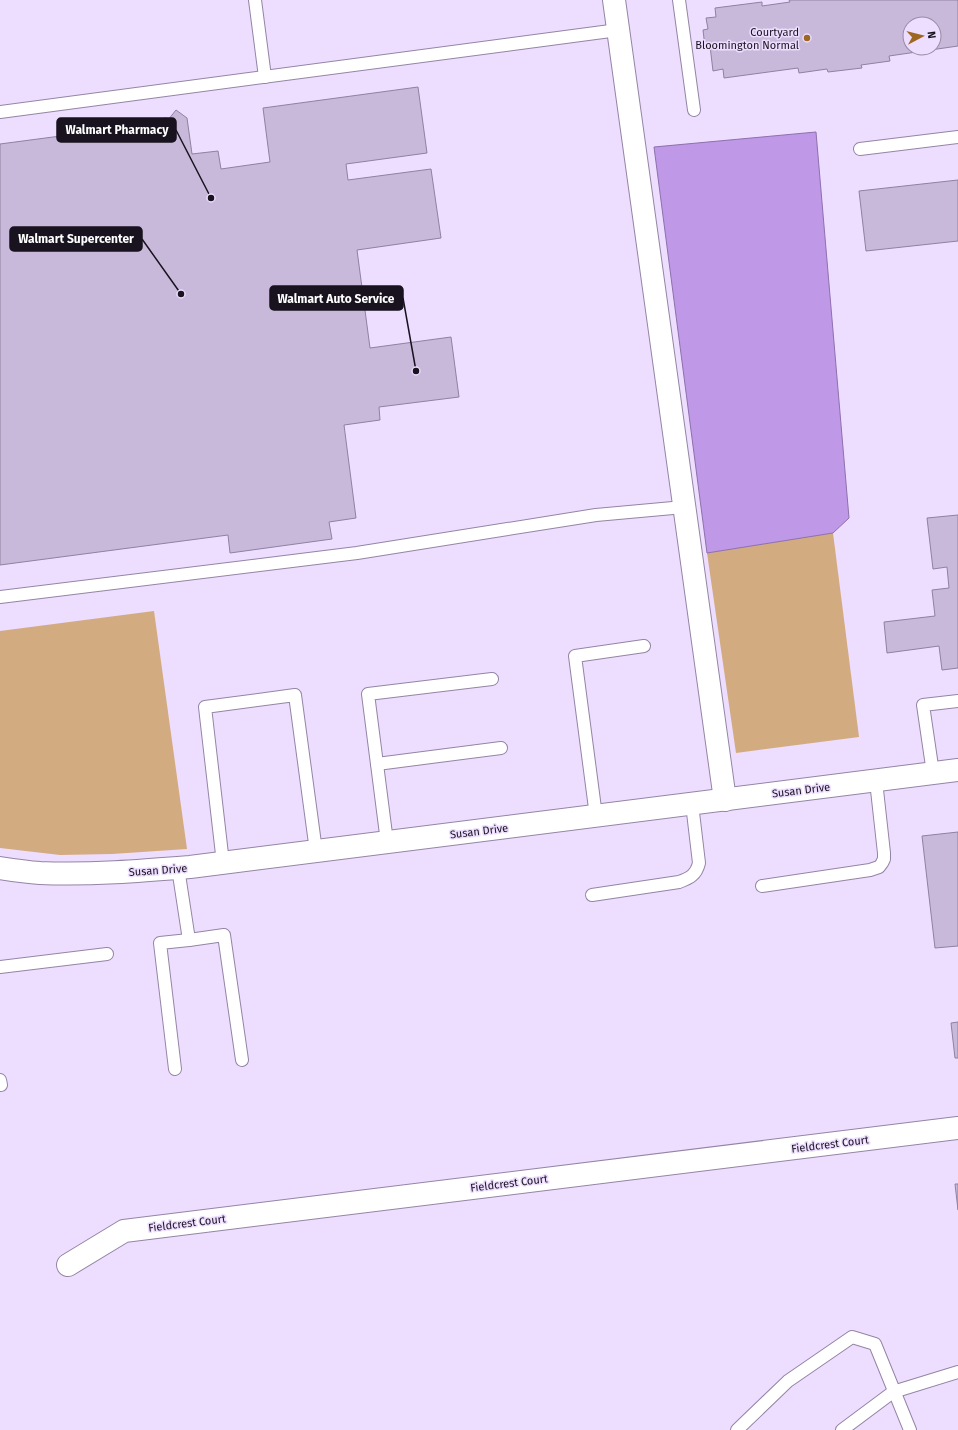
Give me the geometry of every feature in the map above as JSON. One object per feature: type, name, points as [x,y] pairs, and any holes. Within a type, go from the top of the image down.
[{"type":"street","points":[[614,0],[725,800]]},
{"type":"street","name":"Susan Drive","points":[[0,868],[39,873],[86,874],[134,872],[223,864],[958,770]]},
{"type":"street","name":"Fieldcrest Court","points":[[68,1265],[124,1231],[958,1128]]},
{"type":"lane","points":[[255,0],[265,77]]},
{"type":"lane","points":[[678,0],[694,110]]},
{"type":"lane","points":[[0,112],[618,30]]},
{"type":"lane","points":[[860,148],[958,137]]},
{"type":"lane","points":[[0,597],[357,553],[596,515],[684,507]]},
{"type":"lane","points":[[596,816],[575,656],[644,646]]},
{"type":"lane","points":[[387,842],[368,694],[492,679]]},
{"type":"lane","points":[[223,864],[205,707],[295,695],[316,852]]},
{"type":"lane","points":[[933,773],[924,705],[958,700]]},
{"type":"lane","points":[[377,764],[501,748]]},
{"type":"lane","points":[[762,886],[859,872],[878,867],[884,859],[884,853],[876,781]]},
{"type":"lane","points":[[592,895],[679,882],[690,878],[697,872],[699,863],[692,804]]},
{"type":"lane","points":[[178,868],[189,940]]},
{"type":"lane","points":[[175,1069],[160,943],[224,935],[242,1060]]},
{"type":"lane","points":[[0,967],[107,954]]},
{"type":"lane","points":[[737,1430],[788,1381],[852,1337],[875,1344],[893,1392],[910,1430]]},
{"type":"lane","points":[[842,1430],[893,1392],[958,1372]]},
{"type":"shaded area","points":[[816,132],[849,518],[833,533],[707,553],[654,147]]},
{"type":"shaded area","points":[[833,533],[859,737],[736,753],[707,553]]},
{"type":"shaded area","points":[[154,611],[187,849],[112,854],[60,855],[0,848],[0,631]]},
{"type":"building","name":"Courtyard Bloomington Normal","points":[[789,0],[958,0],[958,46],[942,48],[942,16],[902,16],[902,54],[889,56],[890,61],[861,65],[862,68],[828,72],[827,69],[799,73],[798,68],[724,78],[723,69],[713,71],[710,46],[705,47],[703,30],[708,29],[706,18],[716,17],[715,8],[762,2],[762,6],[790,2]]},
{"type":"building","points":[[418,87],[427,153],[346,164],[348,180],[431,169],[441,238],[357,250],[370,348],[451,337],[459,397],[379,407],[380,420],[344,425],[356,518],[329,522],[332,539],[230,553],[228,535],[0,565],[0,144],[106,130],[105,126],[139,121],[167,118],[168,120],[176,110],[187,118],[192,154],[218,151],[221,169],[270,162],[263,108]]},
{"type":"building","points":[[958,180],[958,241],[866,251],[859,191]]},
{"type":"building","points":[[958,515],[958,668],[942,670],[939,646],[887,653],[884,622],[935,616],[932,590],[949,588],[947,567],[933,569],[927,518]]},
{"type":"building","points":[[958,832],[958,946],[935,948],[922,836]]},
{"type":"building","points":[[958,1022],[958,1058],[955,1058],[951,1023]]},
{"type":"building","points":[[955,1184],[958,1184],[958,1210]]},
{"type":"place","name":"Courtyard Bloomington Normal","points":[[807,38]]},
{"type":"place","name":"Walmart Pharmacy","points":[[211,198]]},
{"type":"place","name":"Walmart Supercenter","points":[[181,294]]},
{"type":"place","name":"Walmart Auto Service","points":[[416,371]]}]
